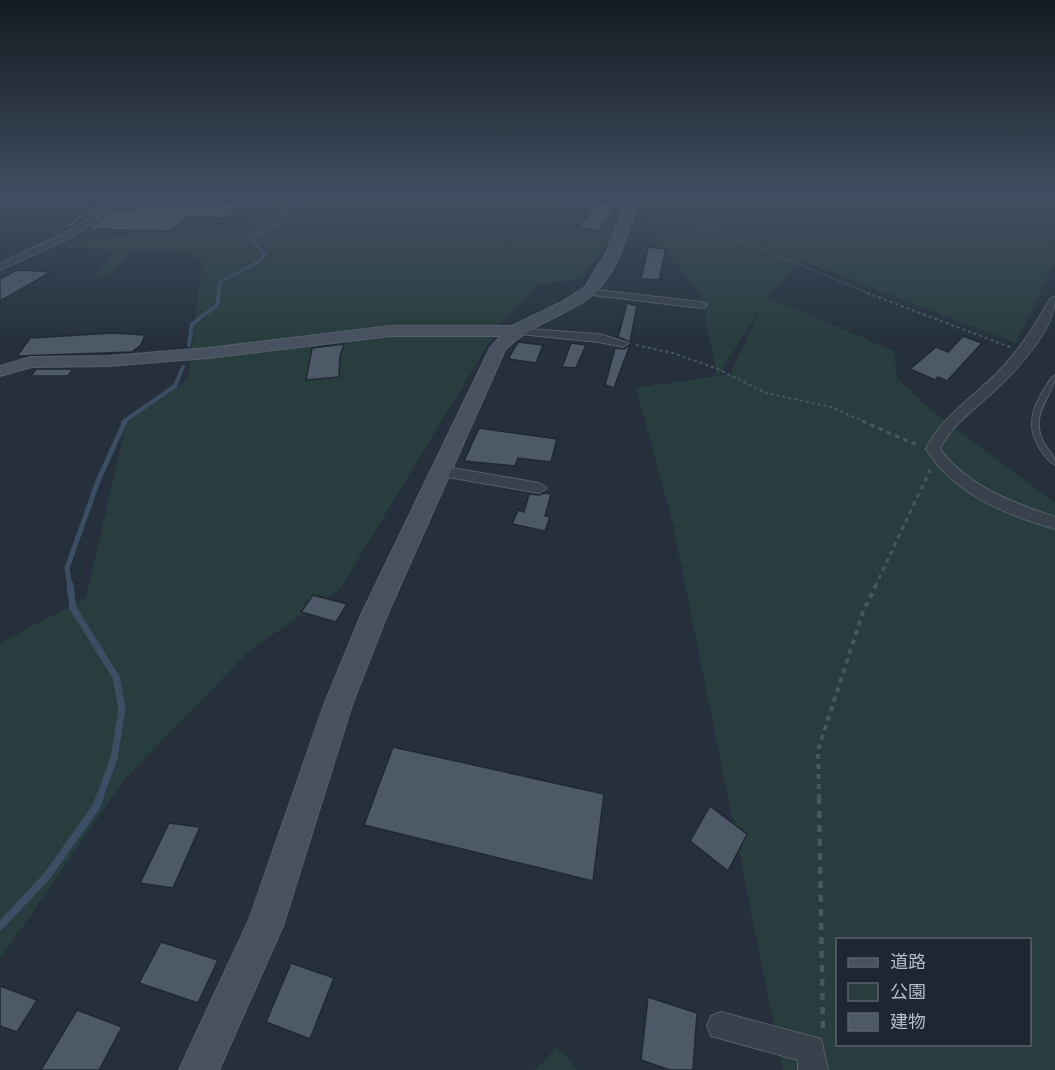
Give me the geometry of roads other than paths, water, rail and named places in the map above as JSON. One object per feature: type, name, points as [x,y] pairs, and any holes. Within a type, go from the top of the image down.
[{"type":"street","points":[[0,267],[50,244]]},
{"type":"street","points":[[199,1070],[238,990],[265,926],[338,705],[371,623],[498,348],[513,331],[524,323],[580,298],[588,292],[616,244]]},
{"type":"street","points":[[588,292],[701,306]]},
{"type":"street","points":[[1053,308],[1023,352],[987,390],[939,434],[933,449],[965,484],[995,500],[1055,523]]},
{"type":"street","points":[[0,371],[31,362],[109,361],[208,353],[390,331],[513,331],[599,338],[623,343]]},
{"type":"street","points":[[441,471],[539,488]]},
{"type":"street","points":[[722,1026],[811,1049],[813,1070]]},
{"type":"lane","points":[[1055,377],[1034,415],[1036,434],[1047,454],[1055,462]]},
{"type":"waterway","points":[[218,294],[220,282],[256,263],[265,255],[255,244]]},
{"type":"waterway","points":[[189,345],[192,324],[217,305],[219,293]]},
{"type":"waterway","points":[[123,422],[175,386],[183,367]]},
{"type":"waterway","points":[[70,587],[67,568],[98,481],[125,421]]},
{"type":"waterway","points":[[70,585],[73,608],[116,677],[122,709],[114,758],[99,799]]},
{"type":"waterway","points":[[0,926],[47,876],[96,807],[100,797]]}]
